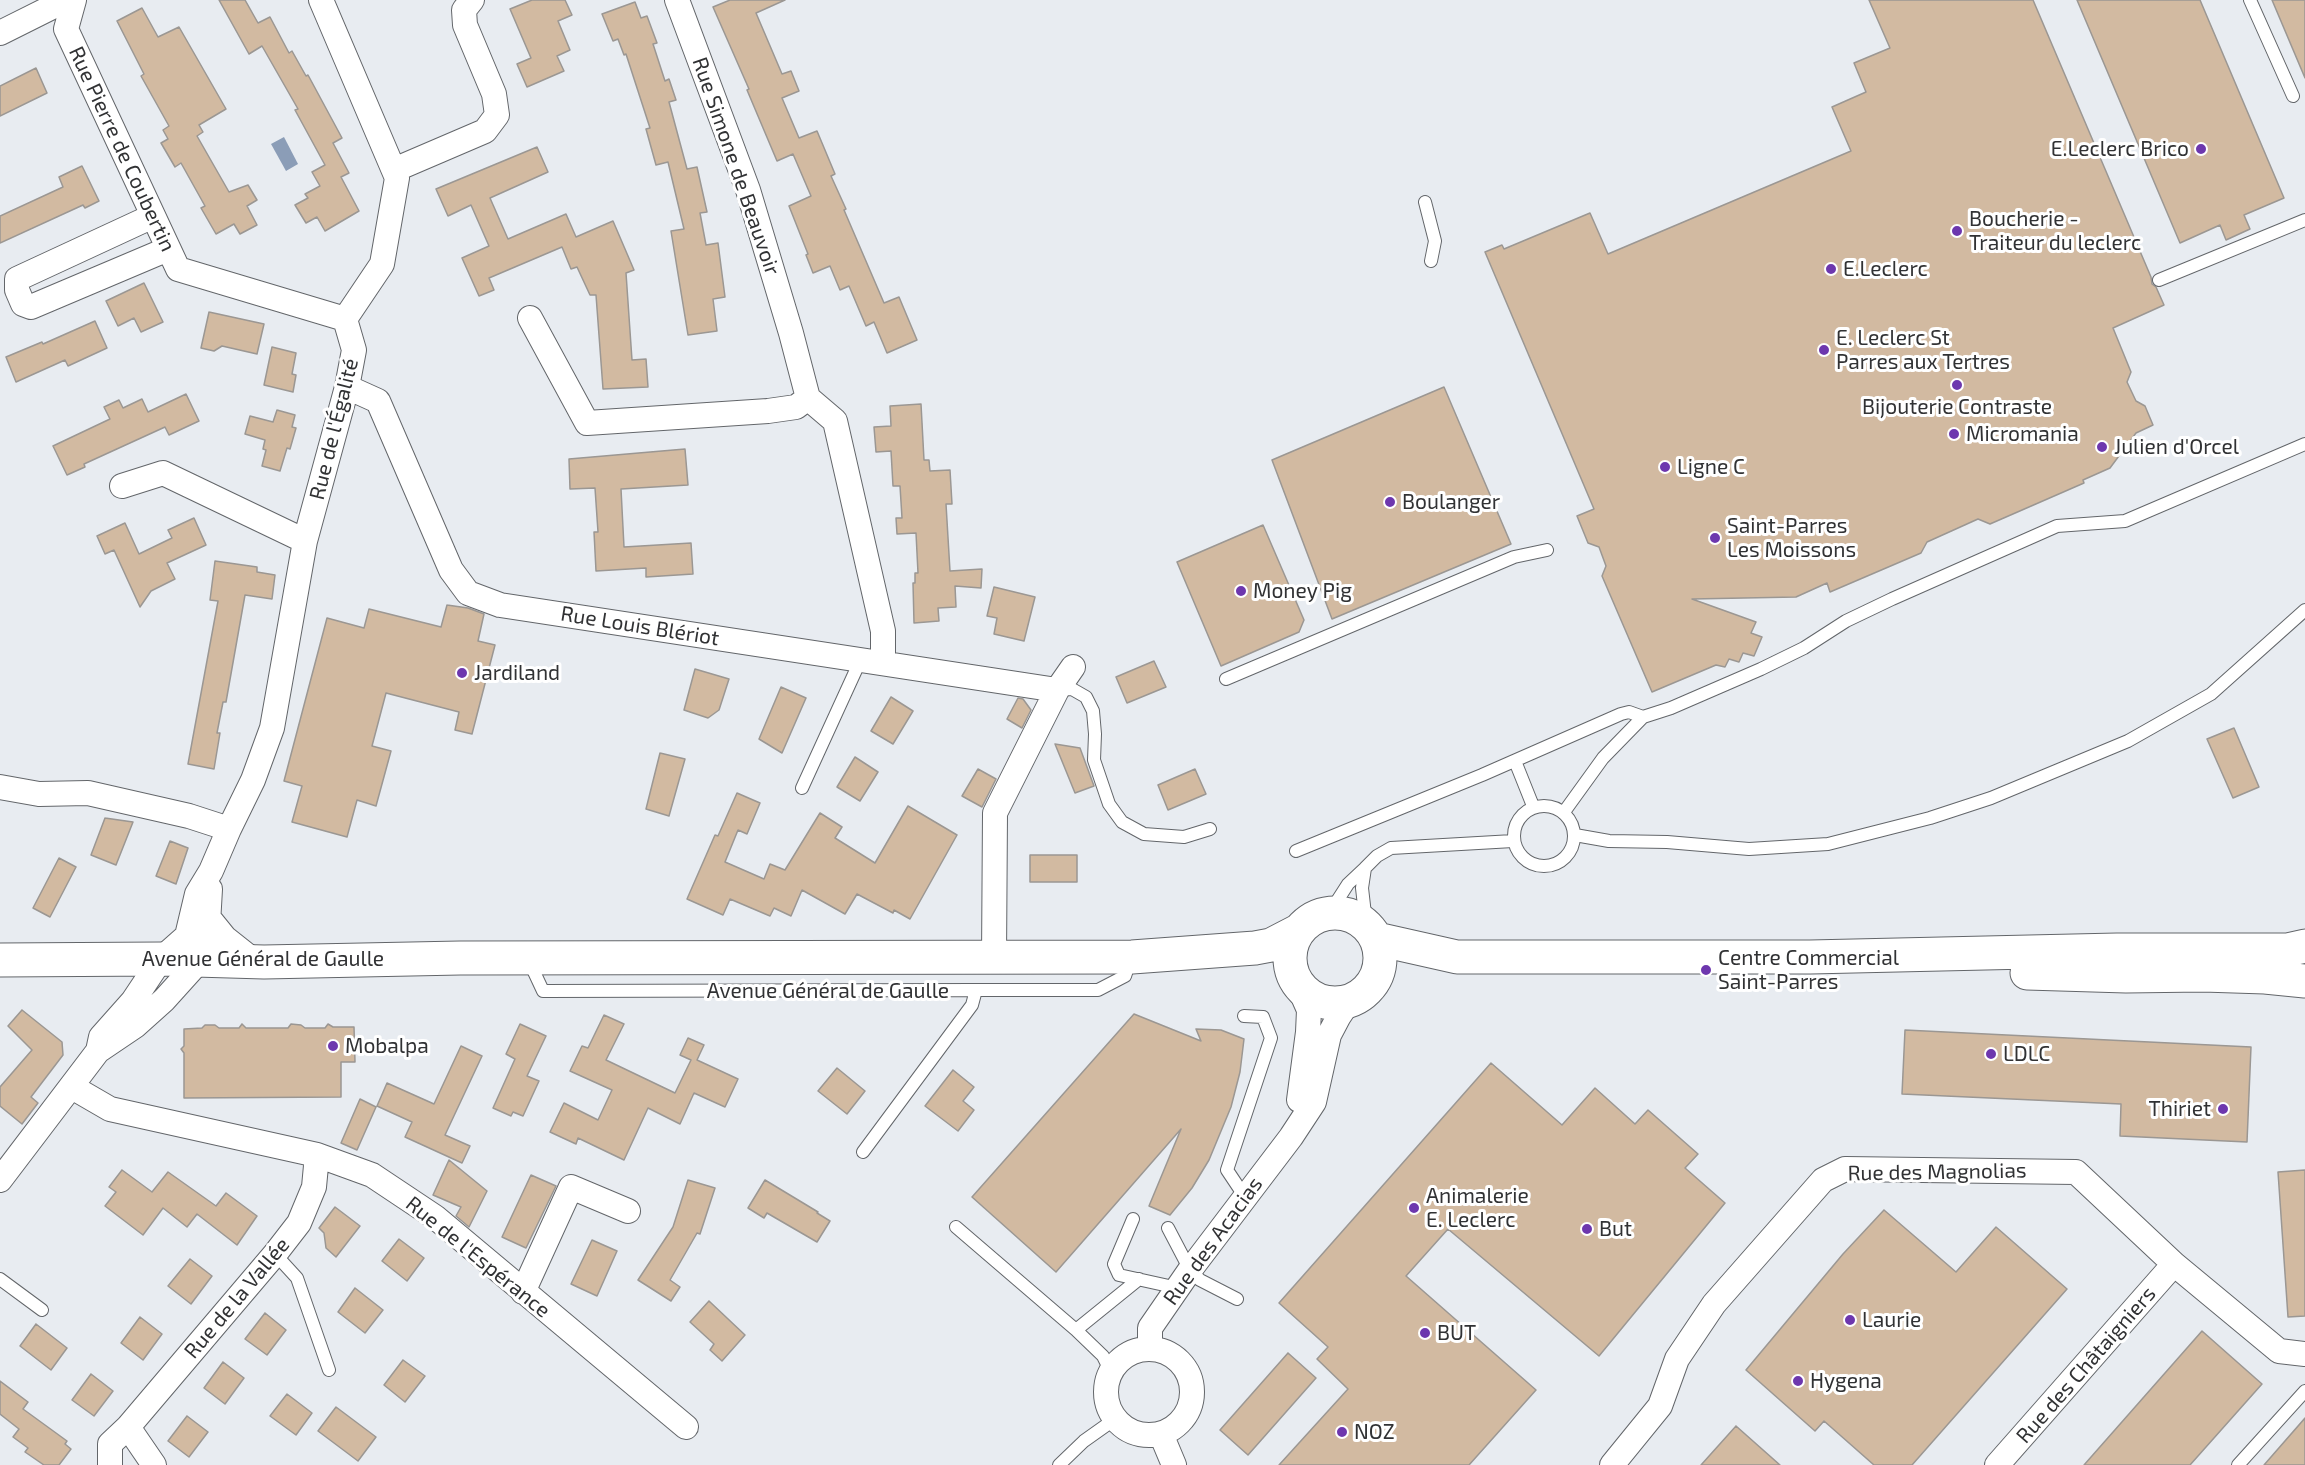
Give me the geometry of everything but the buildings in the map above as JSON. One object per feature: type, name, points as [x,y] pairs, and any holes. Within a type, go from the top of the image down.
[{"type":"main road","points":[[1372,931],[1381,958],[1377,976],[1366,992],[1349,1001],[1330,1004],[1312,998],[1296,981],[1290,967],[1290,948],[1298,931],[1312,918],[1330,912],[1349,914],[1372,931],[1457,957]]},
{"type":"main road","points":[[2117,950],[2168,938],[2265,938],[2305,930]]},
{"type":"main road","name":"Avenue Général de Gaulle","points":[[0,960],[1132,957],[1255,948],[1271,945],[1298,931]]},
{"type":"main road","points":[[1377,976],[1457,957],[1810,957],[2117,950],[2287,950],[2305,946]]},
{"type":"main road","name":"Avenue Général de Gaulle","points":[[1132,957],[1229,964],[1280,972],[1296,981]]},
{"type":"main road","points":[[1810,957],[2036,973],[2126,976],[2202,975],[2305,981]]},
{"type":"street","points":[[0,33],[66,0]]},
{"type":"street","name":"Rue Pierre de Coubertin","points":[[74,0],[66,29],[178,269],[345,319]]},
{"type":"street","points":[[321,0],[397,178],[382,264],[345,319]]},
{"type":"street","points":[[394,170],[485,131],[497,115],[494,94],[465,25],[464,10],[472,0]]},
{"type":"street","name":"Rue Simone de Beauvoir","points":[[677,0],[748,190],[808,398]]},
{"type":"street","points":[[153,216],[17,279],[17,290],[23,304],[31,308],[168,249]]},
{"type":"street","points":[[530,318],[587,423],[768,411],[795,407],[808,398],[835,421],[883,631],[872,660]]},
{"type":"street","name":"Rue de l'Égalité","points":[[98,1051],[101,1037],[133,1001],[161,959],[187,936],[197,894],[211,871],[253,780],[272,728],[305,541],[347,387],[354,350],[345,319]]},
{"type":"street","name":"Rue Louis Blériot","points":[[347,387],[378,401],[451,570],[468,593],[500,605],[1057,690]]},
{"type":"street","points":[[122,486],[163,473],[305,541]]},
{"type":"street","points":[[994,958],[995,813],[1057,690],[1073,667]]},
{"type":"street","points":[[0,787],[39,794],[88,793],[189,816],[229,829]]},
{"type":"street","name":"Rue de l'Égalité","points":[[201,959],[207,941],[211,871]]},
{"type":"street","points":[[208,917],[225,938],[254,961]]},
{"type":"street","points":[[0,1180],[98,1051],[135,1026],[164,1000],[201,959]]},
{"type":"street","name":"Rue des Acacias","points":[[1291,1137],[1303,1083],[1309,1010],[1296,981]]},
{"type":"street","name":"Rue des Acacias","points":[[1150,1349],[1150,1328],[1291,1137],[1314,1102],[1329,1035],[1349,1001]]},
{"type":"street","name":"Rue de l'Espérance","points":[[72,1086],[110,1109],[317,1155],[372,1175],[435,1217],[686,1427]]},
{"type":"street","name":"Rue de la Vallée","points":[[110,1465],[110,1444],[128,1427],[275,1254],[299,1222],[314,1187],[317,1155]]},
{"type":"street","name":"Rue des Magnolias","points":[[1612,1465],[1660,1406],[1677,1359],[1714,1304],[1823,1180],[1845,1169],[2076,1172],[2174,1264],[2280,1351],[2305,1354]]},
{"type":"street","points":[[523,1292],[571,1187],[628,1212]]},
{"type":"street","name":"Rue des Châtaigniers","points":[[1997,1465],[2174,1264]]},
{"type":"street","points":[[1150,1349],[1168,1353],[1179,1361],[1186,1370],[1192,1394],[1188,1412],[1181,1422],[1161,1434],[1143,1436],[1124,1428],[1115,1419],[1107,1403],[1107,1382],[1121,1359],[1137,1351],[1150,1349]]},
{"type":"street","points":[[128,1427],[154,1465]]},
{"type":"street","points":[[1161,1434],[1174,1465]]},
{"type":"lane","points":[[2250,0],[2293,96]]},
{"type":"lane","points":[[1425,202],[1435,241],[1431,261]]},
{"type":"lane","points":[[2159,280],[2305,220]]},
{"type":"lane","points":[[1564,812],[1603,758],[1643,717],[1671,708],[1761,669],[1804,648],[1846,621],[2057,526],[2125,521],[2305,444]]},
{"type":"lane","points":[[1226,679],[1515,557],[1547,550]]},
{"type":"lane","points":[[1575,835],[1609,841],[1667,842],[1749,849],[1828,844],[1930,819],[1991,798],[2128,741],[2211,694],[2305,610]]},
{"type":"lane","points":[[801,788],[872,660]]},
{"type":"lane","points":[[1057,690],[1072,689],[1086,698],[1093,711],[1094,760],[1109,804],[1122,822],[1144,834],[1184,837],[1210,829]]},
{"type":"lane","points":[[1296,851],[1629,712],[1643,717]]},
{"type":"lane","points":[[1515,761],[1533,806]]},
{"type":"lane","points":[[1544,805],[1564,812],[1571,821],[1575,835],[1571,849],[1565,858],[1549,866],[1538,866],[1519,855],[1513,831],[1517,820],[1533,806],[1544,805]]},
{"type":"lane","points":[[1330,912],[1348,884],[1377,856],[1391,848],[1514,841]]},
{"type":"lane","points":[[1365,868],[1362,888],[1372,931]]},
{"type":"lane","name":"Avenue Général de Gaulle","points":[[527,958],[543,991],[1098,990],[1125,976],[1132,957]]},
{"type":"lane","points":[[863,1152],[972,1005],[976,990]]},
{"type":"lane","points":[[1244,1016],[1263,1017],[1271,1038],[1227,1170],[1245,1197]]},
{"type":"lane","points":[[1133,1219],[1114,1264],[1119,1275],[1139,1279],[1200,1280],[1237,1299]]},
{"type":"lane","points":[[956,1227],[1076,1330],[1103,1356],[1111,1372]]},
{"type":"lane","points":[[1168,1228],[1184,1279]]},
{"type":"lane","points":[[275,1254],[297,1278],[329,1370]]},
{"type":"lane","points":[[0,1279],[42,1310]]},
{"type":"lane","points":[[1076,1330],[1139,1279]]},
{"type":"lane","points":[[2238,1465],[2305,1391]]},
{"type":"lane","points":[[1064,1463],[1084,1441],[1115,1419]]},
{"type":"water","points":[[284,137],[298,164],[286,171],[271,144]]},
{"type":"place","name":"E.Leclerc Brico","points":[[2201,149]]},
{"type":"place","name":"Boucherie - Traiteur du leclerc","points":[[1957,231]]},
{"type":"place","name":"E.Leclerc","points":[[1831,269]]},
{"type":"place","name":"E. Leclerc St Parres aux Tertres","points":[[1824,350]]},
{"type":"place","name":"Bijouterie Contraste","points":[[1957,385]]},
{"type":"place","name":"Micromania","points":[[1954,434]]},
{"type":"place","name":"Julien d'Orcel","points":[[2102,447]]},
{"type":"place","name":"Ligne C","points":[[1665,467]]},
{"type":"place","name":"Boulanger","points":[[1390,502]]},
{"type":"place","name":"Saint-Parres Les Moissons","points":[[1715,538]]},
{"type":"place","name":"Money Pig","points":[[1241,591]]},
{"type":"place","name":"Jardiland","points":[[462,673]]},
{"type":"place","name":"Centre Commercial Saint-Parres","points":[[1706,970]]},
{"type":"place","name":"Mobalpa","points":[[333,1046]]},
{"type":"place","name":"LDLC","points":[[1991,1054]]},
{"type":"place","name":"Thiriet","points":[[2223,1109]]},
{"type":"place","name":"Animalerie E. Leclerc","points":[[1414,1208]]},
{"type":"place","name":"But","points":[[1587,1229]]},
{"type":"place","name":"Laurie","points":[[1850,1320]]},
{"type":"place","name":"BUT","points":[[1425,1333]]},
{"type":"place","name":"Hygena","points":[[1798,1381]]},
{"type":"place","name":"NOZ","points":[[1342,1432]]}]
